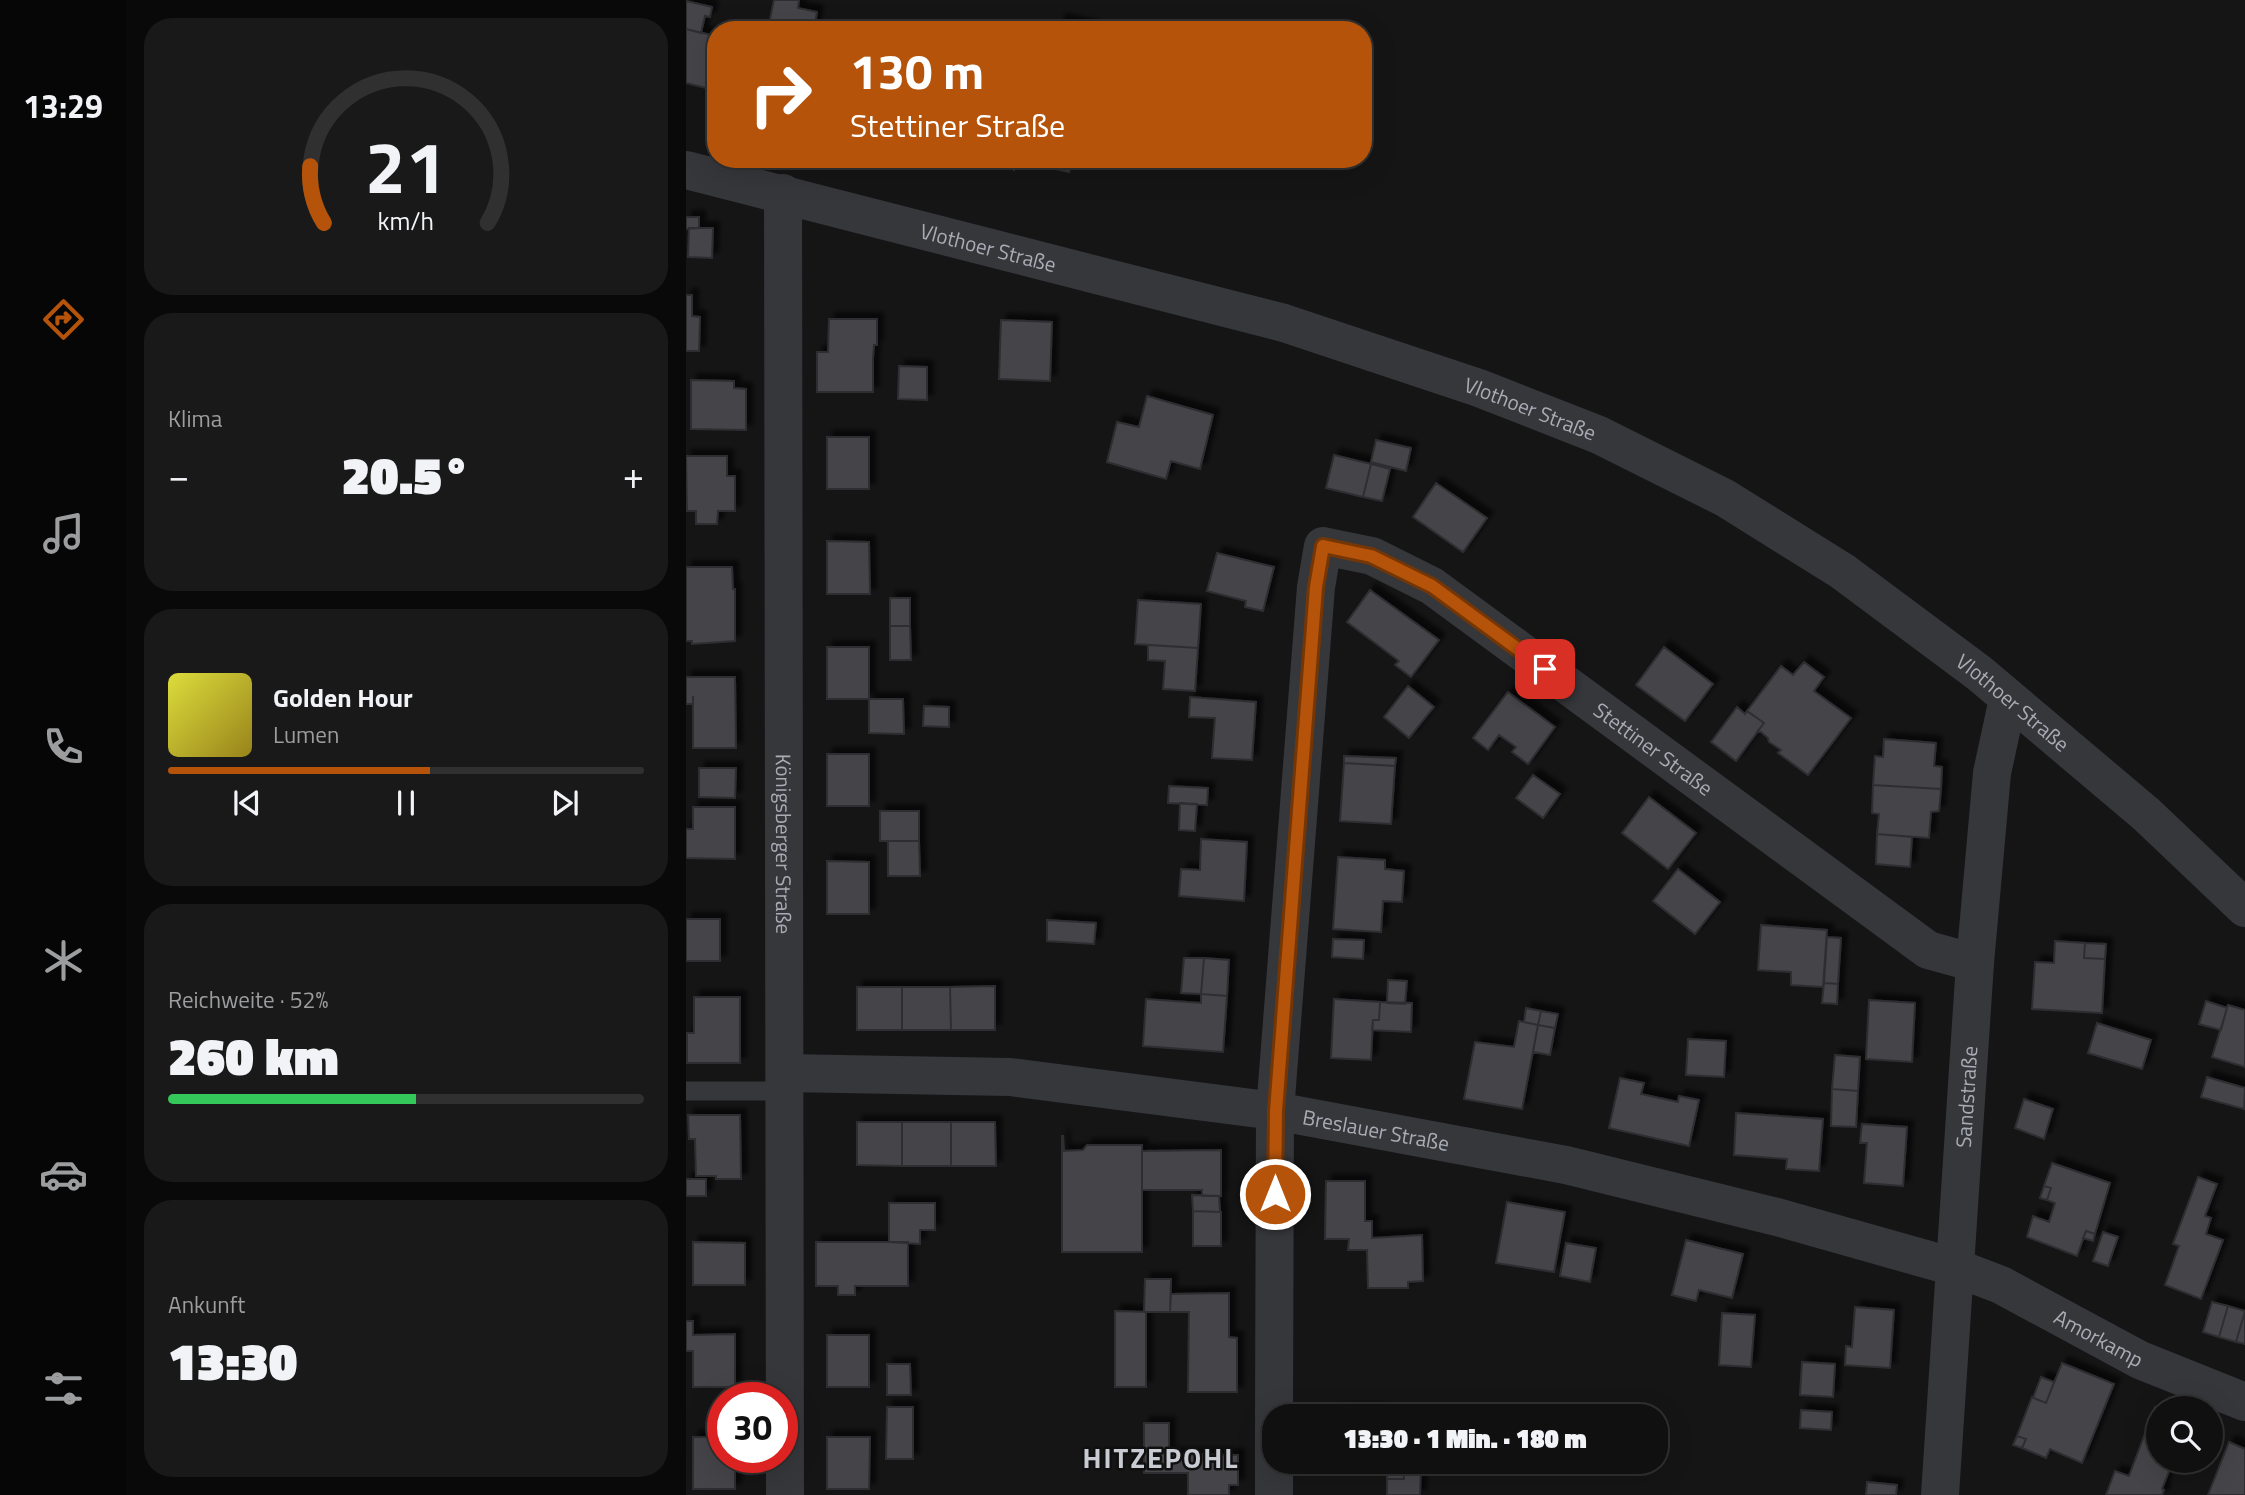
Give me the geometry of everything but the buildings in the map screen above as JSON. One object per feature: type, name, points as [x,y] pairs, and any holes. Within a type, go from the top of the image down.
[{"type":"street","name":"Vlothoer Straße","points":[[686,170],[1284,323],[1479,388],[1599,435],[1726,498],[1842,571],[1979,673],[2146,814],[2245,908]]},
{"type":"street","name":"Königsberger Straße","points":[[783,193],[785,1495]]},
{"type":"street","name":"Stettiner Straße","points":[[1276,1111],[1316,587],[1323,546],[1371,556],[1432,586],[1928,950],[1975,963]]},
{"type":"street","name":"Sandstraße","points":[[1940,1495],[1975,963],[1992,773],[2008,699]]},
{"type":"street","name":"Breslauer Straße","points":[[785,1082],[1010,1077],[1276,1111],[1566,1165],[1777,1217],[1954,1267]]},
{"type":"street","points":[[1274,1404],[1276,1111]]},
{"type":"street","name":"Amorkamp","points":[[1954,1267],[2001,1285],[2140,1360],[2245,1402]]},
{"type":"street","points":[[1274,1474],[1274,1495]]},
{"type":"lane","points":[[686,1091],[785,1082]]},
{"type":"district","name":"HITZEPOHL","points":[[1161,1457]]},
{"type":"route","points":[[1275,1194],[1276,1111],[1316,587],[1323,546],[1371,556],[1432,586],[1545,669]]}]
